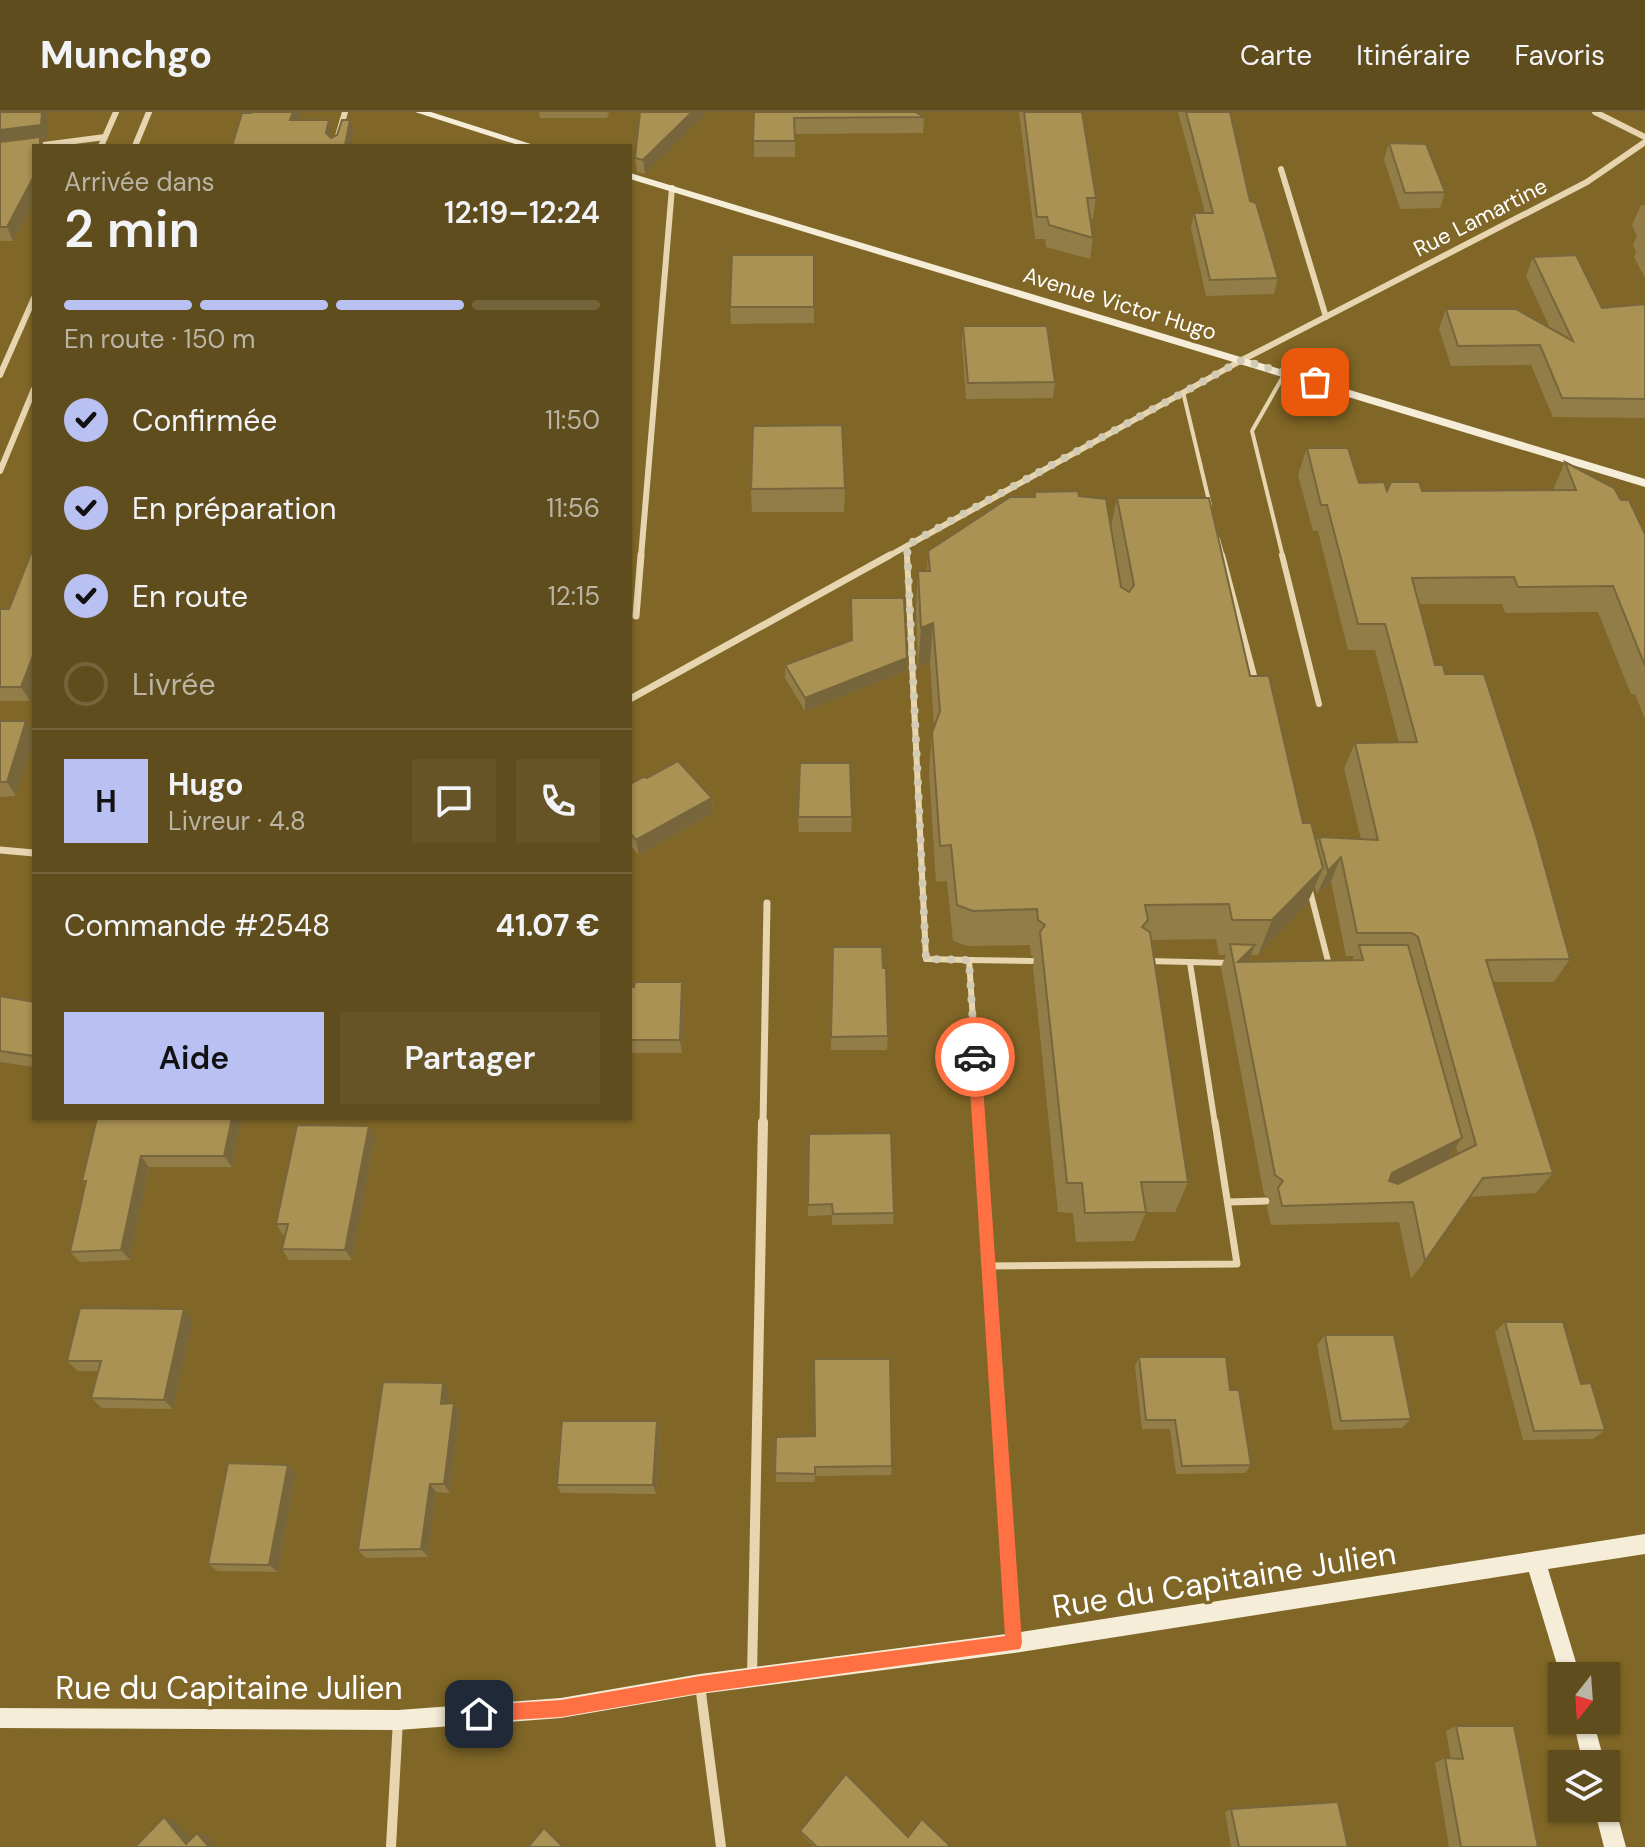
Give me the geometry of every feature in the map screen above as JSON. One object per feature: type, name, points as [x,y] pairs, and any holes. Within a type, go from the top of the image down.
[{"type":"street","points":[[102,144],[116,112]]},
{"type":"street","points":[[136,144],[149,112]]},
{"type":"street","points":[[336,144],[345,112]]},
{"type":"street","points":[[420,112],[525,144]]},
{"type":"street","points":[[1595,112],[1645,140]]},
{"type":"street","points":[[51,144],[105,137]]},
{"type":"street","name":"Rue Lamartine","points":[[632,698],[1242,360],[1587,182],[1645,140]]},
{"type":"street","points":[[23,148],[32,146]]},
{"type":"street","points":[[1281,169],[1326,317]]},
{"type":"street","name":"Avenue Victor Hugo","points":[[632,177],[1645,483]]},
{"type":"street","points":[[636,616],[672,188]]},
{"type":"street","points":[[0,375],[32,303]]},
{"type":"street","points":[[0,471],[32,394]]},
{"type":"street","points":[[0,850],[32,853]]},
{"type":"street","points":[[752,1678],[767,903]]},
{"type":"street","name":"Rue du Capitaine Julien","points":[[0,1718],[398,1720],[561,1708],[700,1684],[1014,1643],[1645,1544]]},
{"type":"street","points":[[1536,1561],[1566,1662]]},
{"type":"street","points":[[700,1684],[721,1847]]},
{"type":"street","points":[[391,1847],[398,1720]]},
{"type":"street","points":[[1609,1822],[1615,1847]]},
{"type":"lane","points":[[1285,373],[1252,431],[1319,704]]},
{"type":"lane","points":[[1183,392],[1210,508],[1194,508]]},
{"type":"lane","points":[[1218,537],[1260,698]]},
{"type":"lane","points":[[907,545],[926,959],[1032,961]]},
{"type":"lane","points":[[1309,888],[1328,961]]},
{"type":"lane","points":[[969,960],[1014,1643]]},
{"type":"lane","points":[[1138,961],[1236,962]]},
{"type":"lane","points":[[1313,962],[1343,962]]},
{"type":"lane","points":[[988,1266],[1237,1264],[1190,963]]},
{"type":"lane","points":[[1228,1202],[1266,1201]]},
{"type":"building","points":[[0,112],[42,112],[41,125],[0,130]]},
{"type":"building","points":[[293,112],[290,120],[329,120],[326,133],[331,138],[337,135],[342,120],[350,120],[345,144],[233,144],[242,113]]},
{"type":"building","points":[[640,112],[692,112],[643,160],[635,158]]},
{"type":"building","points":[[754,112],[915,112],[924,117],[794,118],[795,141],[753,141]]},
{"type":"building","points":[[1024,112],[1082,112],[1096,198],[1087,198],[1093,238],[1049,225],[1047,217],[1037,217]]},
{"type":"building","points":[[1186,112],[1230,112],[1250,201],[1256,203],[1278,278],[1210,280],[1194,213],[1213,213]]},
{"type":"building","points":[[40,137],[40,144],[32,144],[32,180],[7,227],[0,227],[0,142]]},
{"type":"building","points":[[1389,143],[1426,144],[1445,192],[1405,193]]},
{"type":"building","points":[[732,255],[814,255],[814,307],[730,307]]},
{"type":"building","points":[[1576,255],[1602,308],[1645,304],[1645,399],[1562,398],[1540,345],[1458,346],[1446,309],[1516,309],[1573,341],[1533,257]]},
{"type":"building","points":[[963,326],[1047,326],[1055,382],[968,383]]},
{"type":"building","points":[[842,425],[845,488],[751,489],[753,426]]},
{"type":"building","points":[[1307,448],[1348,448],[1359,483],[1384,482],[1387,491],[1391,482],[1419,482],[1422,491],[1576,490],[1565,462],[1614,488],[1621,500],[1629,500],[1645,534],[1645,666],[1613,586],[1518,587],[1514,577],[1412,578],[1435,665],[1443,665],[1445,674],[1484,674],[1536,835],[1570,959],[1486,960],[1553,1173],[1483,1178],[1425,1261],[1413,1202],[1282,1206],[1278,1188],[1283,1181],[1275,1175],[1230,944],[1255,945],[1238,962],[1363,960],[1359,945],[1408,945],[1462,1138],[1392,1173],[1389,1181],[1398,1184],[1476,1145],[1418,937],[1412,933],[1357,933],[1341,857],[1328,871],[1319,837],[1378,840],[1355,743],[1417,742],[1385,624],[1358,624],[1327,505],[1321,505]]},
{"type":"building","points":[[1078,491],[1079,496],[1106,499],[1121,587],[1129,592],[1134,585],[1117,498],[1209,498],[1250,676],[1269,676],[1303,823],[1311,823],[1323,868],[1272,920],[1232,920],[1229,904],[1145,905],[1148,920],[1142,927],[1150,932],[1188,1182],[1141,1182],[1146,1212],[1085,1213],[1082,1183],[1067,1183],[1040,932],[1045,925],[1038,920],[1037,909],[973,911],[957,905],[951,845],[940,846],[932,733],[940,711],[933,623],[921,628],[918,571],[930,571],[928,551],[1010,497],[1035,497],[1035,492]]},
{"type":"building","points":[[32,551],[32,658],[21,687],[0,687],[0,609],[9,609]]},
{"type":"building","points":[[851,598],[904,598],[907,658],[805,698],[785,665],[852,640]]},
{"type":"building","points":[[0,721],[26,721],[7,782],[0,782]]},
{"type":"building","points":[[678,761],[712,798],[636,840],[632,835],[632,783]]},
{"type":"building","points":[[800,763],[850,763],[852,817],[798,817]]},
{"type":"building","points":[[833,947],[882,947],[883,968],[886,968],[888,1036],[831,1037]]},
{"type":"building","points":[[635,982],[682,982],[680,1040],[632,1040]]},
{"type":"building","points":[[0,996],[32,1002],[32,1056],[0,1051]]},
{"type":"building","points":[[97,1120],[232,1120],[224,1156],[141,1156],[121,1250],[70,1252],[86,1181],[82,1181]]},
{"type":"building","points":[[297,1125],[369,1126],[345,1250],[282,1249],[288,1224],[276,1224]]},
{"type":"building","points":[[891,1133],[894,1213],[833,1214],[832,1204],[808,1205],[809,1134]]},
{"type":"building","points":[[80,1308],[184,1309],[164,1400],[91,1398],[101,1361],[67,1361]]},
{"type":"building","points":[[1505,1322],[1563,1322],[1581,1384],[1591,1383],[1605,1430],[1534,1431]]},
{"type":"building","points":[[1325,1335],[1394,1335],[1411,1419],[1341,1421]]},
{"type":"building","points":[[1139,1357],[1226,1357],[1230,1390],[1239,1390],[1251,1465],[1182,1466],[1175,1420],[1146,1420]]},
{"type":"building","points":[[814,1359],[890,1359],[892,1466],[815,1467],[815,1474],[775,1473],[776,1437],[815,1436]]},
{"type":"building","points":[[383,1382],[443,1383],[441,1404],[454,1403],[444,1484],[430,1484],[421,1549],[358,1550]]},
{"type":"building","points":[[562,1421],[657,1421],[653,1485],[557,1485]]},
{"type":"building","points":[[228,1463],[288,1465],[269,1565],[208,1564]]},
{"type":"building","points":[[1456,1726],[1514,1726],[1538,1847],[1461,1847],[1445,1758],[1463,1759]]},
{"type":"building","points":[[846,1774],[908,1837],[922,1819],[951,1847],[817,1847],[800,1831]]},
{"type":"building","points":[[1338,1802],[1348,1847],[1239,1847],[1231,1809]]},
{"type":"building","points":[[164,1817],[186,1844],[197,1833],[209,1847],[135,1847]]},
{"type":"building","points":[[544,1828],[563,1847],[528,1847]]},
{"type":"way so far","points":[[975,1057],[969,960],[926,959],[907,545],[1242,360],[1315,382]]},
{"type":"route","points":[[479,1714],[561,1708],[700,1684],[1014,1643],[975,1057]]}]
